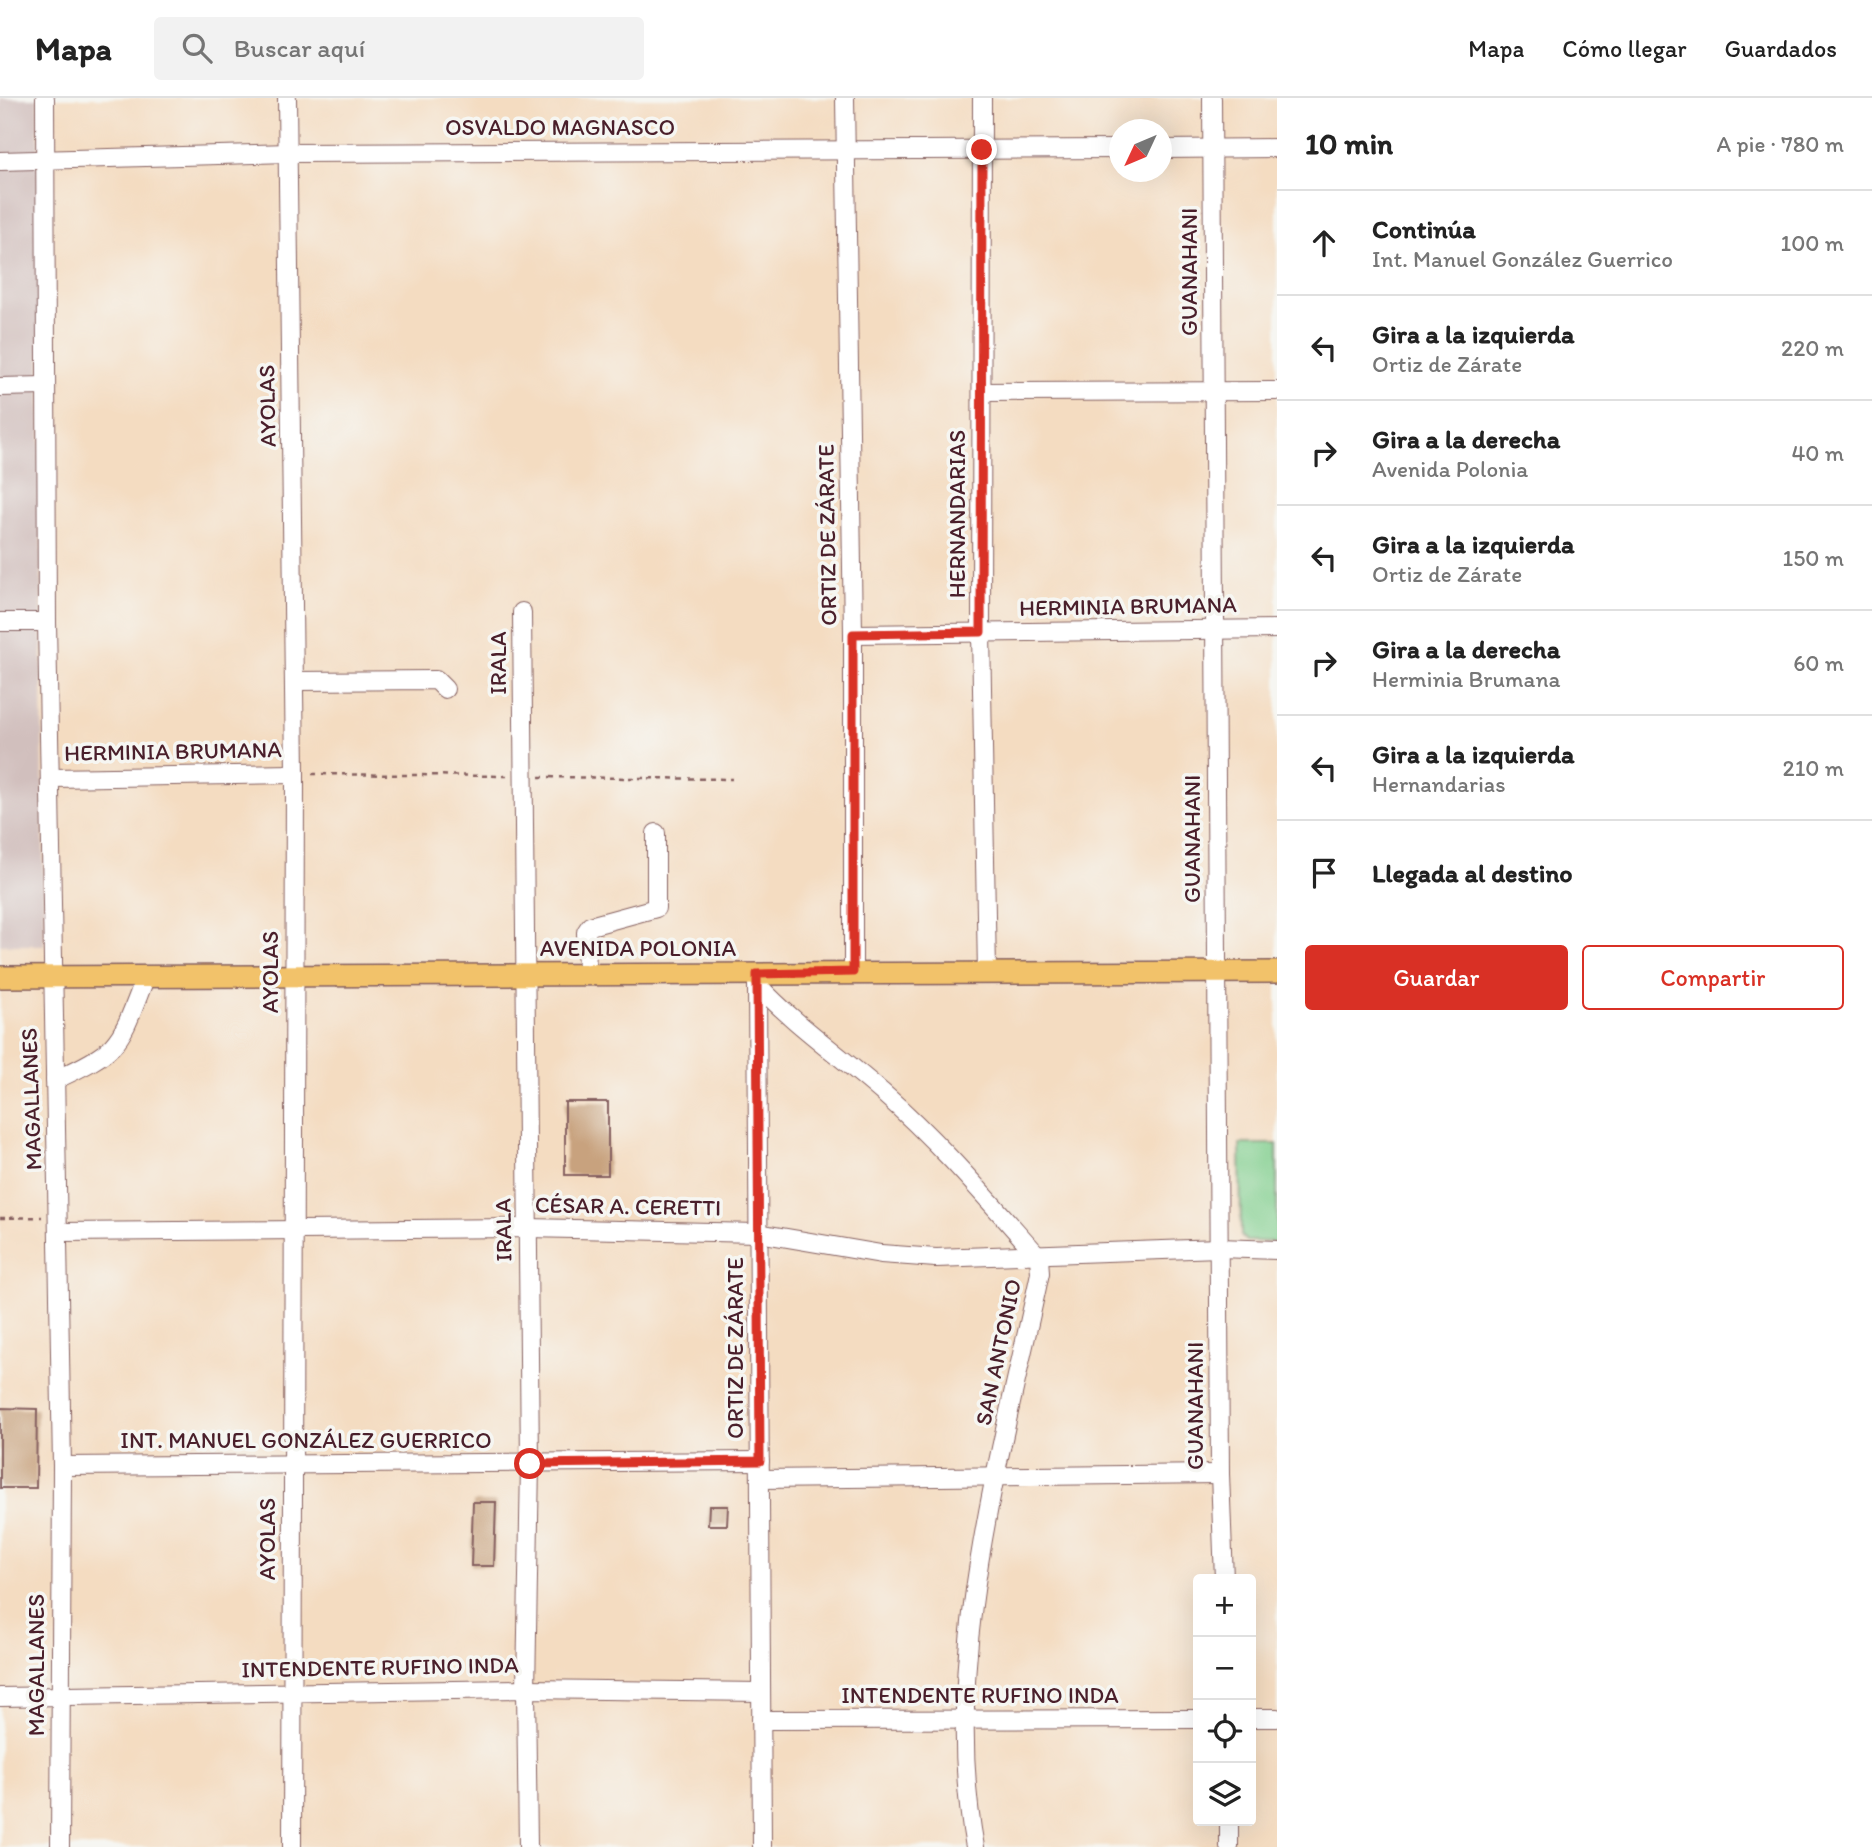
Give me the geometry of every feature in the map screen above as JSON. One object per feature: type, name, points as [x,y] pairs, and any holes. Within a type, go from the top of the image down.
[{"type":"main road","name":"AVENIDA POLONIA","points":[[0,977],[587,975],[757,979],[853,972],[1277,972]]},
{"type":"street","name":"MAGALLANES","points":[[45,98],[47,622],[52,778],[52,977],[62,1466],[60,1847]]},
{"type":"street","name":"AYOLAS","points":[[287,98],[295,774],[292,1847]]},
{"type":"street","name":"ORTIZ DE ZÁRATE","points":[[845,98],[853,634],[853,972]]},
{"type":"street","name":"HERNANDARIAS","points":[[982,98],[981,632],[987,973]]},
{"type":"street","name":"GUANAHANI","points":[[1212,98],[1220,1474],[1224,1574]]},
{"type":"street","points":[[1172,149],[1277,148]]},
{"type":"street","name":"OSVALDO MAGNASCO","points":[[0,160],[45,162],[289,153],[1109,149]]},
{"type":"street","points":[[0,387],[45,386]]},
{"type":"street","points":[[982,392],[1277,391]]},
{"type":"street","name":"IRALA","points":[[522,612],[530,1464],[526,1689],[528,1847]]},
{"type":"street","points":[[0,622],[47,622]]},
{"type":"street","name":"HERMINIA BRUMANA","points":[[853,634],[1277,629]]},
{"type":"street","points":[[294,681],[436,680],[445,689]]},
{"type":"street","name":"HERMINIA BRUMANA","points":[[52,778],[295,774]]},
{"type":"street","points":[[587,975],[586,932],[590,926],[656,908],[656,833]]},
{"type":"street","points":[[55,1080],[95,1061],[121,1040],[146,976]]},
{"type":"street","name":"ORTIZ DE ZÁRATE","points":[[757,979],[762,1847]]},
{"type":"street","name":"SAN ANTONIO","points":[[757,979],[784,1013],[881,1091],[932,1137],[1039,1257],[1040,1273],[996,1478],[964,1674],[963,1719],[967,1793],[975,1847]]},
{"type":"street","name":"CÉSAR A. CERETTI","points":[[59,1224],[292,1230],[528,1228],[758,1233],[881,1254],[936,1258],[1039,1257],[1219,1248],[1277,1250]]},
{"type":"street","name":"INT. MANUEL GONZÁLEZ GUERRICO","points":[[62,1466],[530,1464],[996,1478],[1220,1474]]},
{"type":"street","name":"INTENDENTE RUFINO INDA","points":[[0,1697],[526,1689],[761,1692]]},
{"type":"street","name":"INTENDENTE RUFINO INDA","points":[[761,1720],[1193,1718]]},
{"type":"street","points":[[1256,1718],[1277,1718]]},
{"type":"street","points":[[1228,1826],[1228,1847]]},
{"type":"path","points":[[0,1218],[59,1224]]},
{"type":"shaded area","points":[[0,98],[38,98],[44,945],[0,945]]},
{"type":"green space","points":[[1240,1144],[1277,1144],[1277,1242],[1246,1241],[1241,1236]]},
{"type":"building","points":[[565,1102],[608,1102],[608,1175],[565,1175]]},
{"type":"building","points":[[0,1408],[37,1409],[36,1488],[0,1488]]},
{"type":"building","points":[[473,1502],[496,1502],[494,1566],[471,1566]]},
{"type":"building","points":[[709,1506],[728,1506],[727,1525],[708,1525]]},
{"type":"route","points":[[530,1464],[760,1461],[757,974],[853,972],[853,634],[981,632],[982,150]]}]
